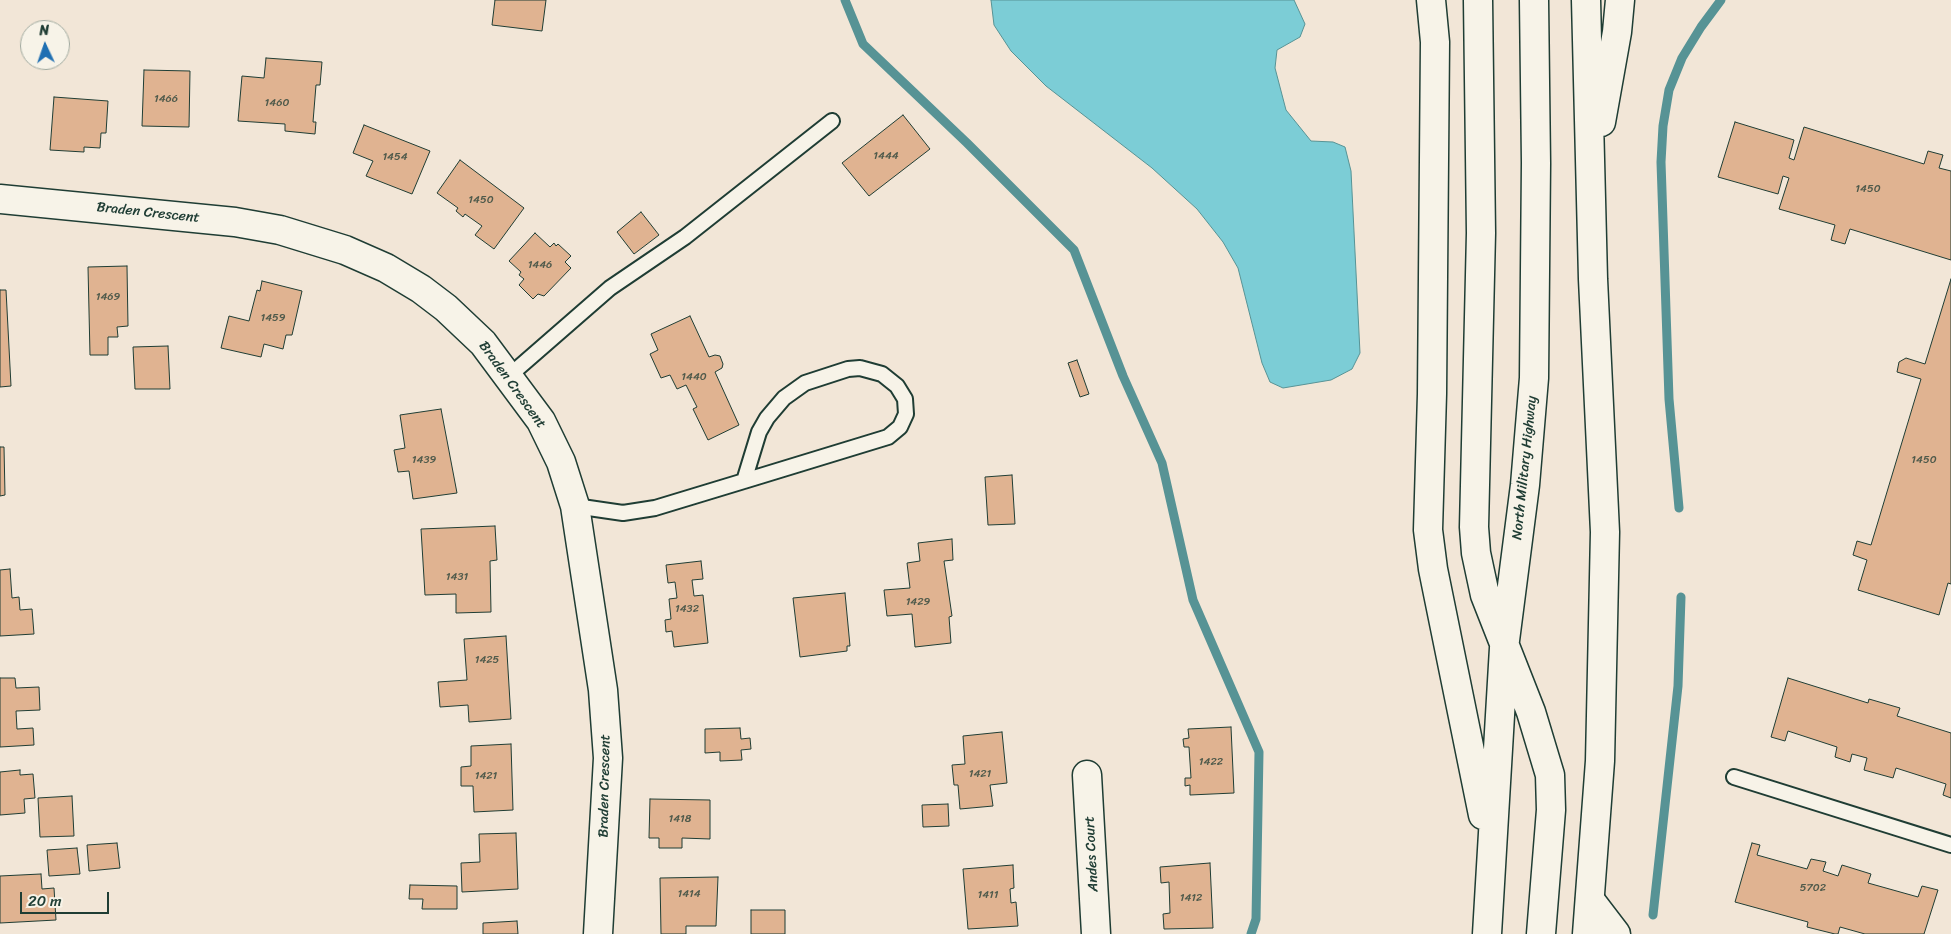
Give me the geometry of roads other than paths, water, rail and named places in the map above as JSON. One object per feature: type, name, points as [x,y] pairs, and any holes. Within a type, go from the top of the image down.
[{"type":"main road","points":[[1431,0],[1435,42],[1432,394],[1428,530],[1433,569],[1490,850]]},
{"type":"main road","points":[[1478,0],[1481,234],[1474,527],[1476,553],[1485,595],[1504,648],[1534,720],[1550,781],[1551,804],[1541,934]]},
{"type":"main road","name":"North Military Highway","points":[[1487,934],[1490,850],[1504,648],[1525,485],[1534,378],[1536,163],[1534,0]]},
{"type":"main road","points":[[1586,0],[1605,532],[1600,762],[1587,934]]},
{"type":"main road","points":[[1591,180],[1617,32],[1620,0]]},
{"type":"main road","name":"Braden Crescent","points":[[0,199],[235,222],[280,230],[345,250],[386,268],[434,299],[483,343],[541,421],[561,462],[575,506],[603,690],[608,758],[598,934]]},
{"type":"main road","name":"Andes Court","points":[[1087,775],[1096,934]]},
{"type":"main road","points":[[1590,900],[1616,934]]},
{"type":"lane","points":[[509,376],[610,288],[686,237],[832,121]]},
{"type":"lane","points":[[575,506],[624,513],[655,508],[744,481],[888,437],[900,427],[906,414],[905,399],[897,386],[882,374],[860,368],[848,369],[806,383],[784,398],[767,418],[759,432],[744,481]]},
{"type":"lane","points":[[1734,778],[1951,845]]},
{"type":"water","points":[[991,0],[1294,0],[1305,24],[1300,37],[1277,50],[1275,68],[1286,110],[1311,141],[1333,142],[1345,147],[1351,171],[1360,353],[1352,369],[1331,380],[1283,388],[1270,382],[1262,363],[1238,268],[1223,242],[1197,209],[1152,168],[1046,86],[1011,51],[994,25]]},
{"type":"waterway","points":[[845,0],[863,44],[967,143],[1074,250],[1123,376],[1162,463],[1193,600],[1259,752],[1256,919],[1251,934]]},
{"type":"waterway","points":[[1679,508],[1669,399],[1661,162],[1663,126],[1669,90],[1682,58],[1701,27],[1721,0]]},
{"type":"waterway","points":[[1653,915],[1678,686],[1681,597]]}]
